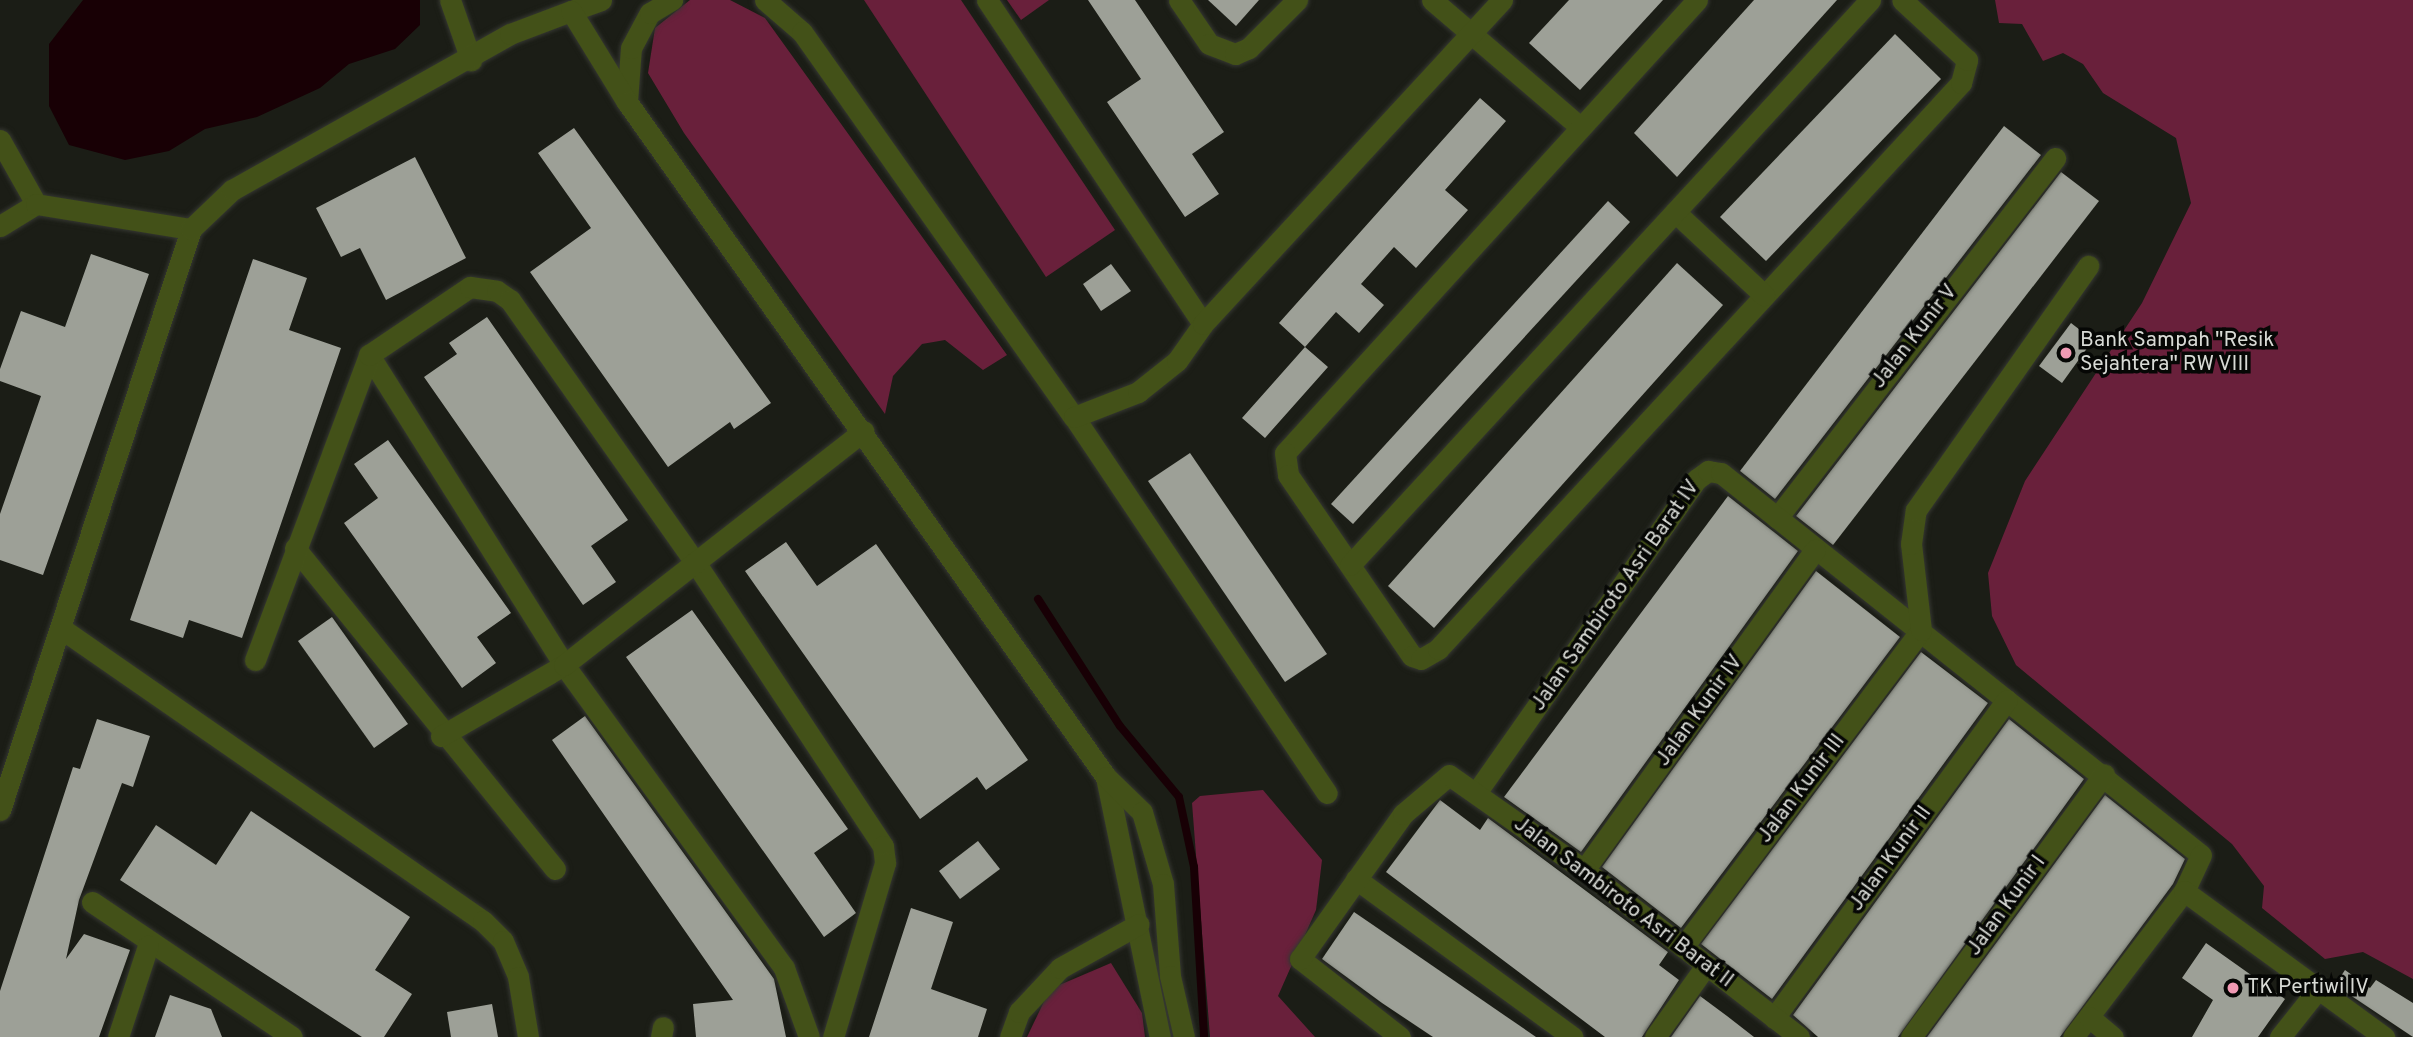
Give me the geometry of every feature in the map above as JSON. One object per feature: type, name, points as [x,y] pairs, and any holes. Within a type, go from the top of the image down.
[{"type":"street","points":[[450,0],[471,60]]},
{"type":"street","points":[[0,810],[62,629],[191,229],[232,190],[471,60],[510,34],[601,0]]},
{"type":"street","points":[[626,102],[631,48],[650,13],[672,0]]},
{"type":"street","points":[[987,0],[1203,324]]},
{"type":"street","points":[[1179,0],[1209,44],[1235,54],[1249,48],[1297,0]]},
{"type":"street","points":[[1432,0],[1580,127]]},
{"type":"street","points":[[1074,417],[1159,379],[1203,324],[1502,0]]},
{"type":"street","points":[[1696,0],[1285,453],[1287,475],[1412,656],[1430,657],[1967,71],[1958,48],[1902,0]]},
{"type":"street","points":[[1350,565],[1870,0]]},
{"type":"street","points":[[771,2],[802,32],[1074,417],[1327,793]]},
{"type":"street","points":[[571,11],[626,102],[863,431],[1106,778],[1142,812],[1153,839],[1163,884],[1160,1037]]},
{"type":"street","points":[[0,140],[36,204]]},
{"type":"street","name":"Jalan Kunir V","points":[[1777,518],[2055,158]]},
{"type":"street","points":[[0,226],[36,204],[191,229]]},
{"type":"street","points":[[1675,212],[1764,295]]},
{"type":"street","points":[[1921,631],[1911,544],[1916,510],[2088,266]]},
{"type":"street","points":[[255,660],[369,355],[470,287],[497,291],[510,300],[695,562],[883,846],[885,863],[833,1037]]},
{"type":"street","points":[[369,355],[565,665],[784,968],[808,1037]]},
{"type":"street","points":[[441,736],[565,665],[863,431]]},
{"type":"street","name":"Jalan Sambiroto Asri Barat IV","points":[[1476,793],[1702,474],[1720,473],[1777,518]]},
{"type":"street","points":[[1777,518],[2104,774],[2193,846],[2203,862],[2074,1037]]},
{"type":"street","points":[[295,548],[441,736],[555,869]]},
{"type":"street","name":"Jalan Kunir IV","points":[[1584,870],[1815,550]]},
{"type":"street","points":[[62,629],[482,920],[503,941],[518,977],[528,1037]]},
{"type":"street","name":"Jalan Kunir III","points":[[1683,947],[1921,631]]},
{"type":"street","name":"Jalan Kunir II","points":[[1774,1018],[2007,700]]},
{"type":"street","name":"Jalan Kunir I","points":[[1911,1037],[2104,774]]},
{"type":"street","name":"Jalan Sambiroto Asri Barat II","points":[[1356,879],[1404,814],[1444,776],[1476,793],[1584,870],[1705,967],[1799,1037]]},
{"type":"street","points":[[1106,778],[1139,924],[1184,1037]]},
{"type":"street","points":[[1400,1037],[1300,959],[1356,879],[1573,1037]]},
{"type":"street","points":[[2184,891],[2384,1037]]},
{"type":"street","points":[[92,902],[148,946],[289,1036]]},
{"type":"street","points":[[1010,1037],[1019,1012],[1044,982],[1139,924]]},
{"type":"street","points":[[118,1037],[148,946]]},
{"type":"street","points":[[1655,1037],[1705,967]]},
{"type":"street","points":[[2280,1037],[2318,989]]},
{"type":"street","points":[[2089,1017],[2113,1037]]},
{"type":"shaded area","points":[[83,0],[420,0],[420,25],[395,49],[349,64],[320,88],[257,117],[205,129],[169,151],[125,160],[69,145],[49,106],[49,44]]},
{"type":"shaded area","points":[[690,0],[730,0],[765,18],[1007,355],[983,370],[945,340],[922,344],[893,376],[885,414],[684,133],[648,73],[655,28]]},
{"type":"shaded area","points":[[864,0],[961,0],[1115,230],[1046,277]]},
{"type":"shaded area","points":[[1007,0],[1049,0],[1021,20]]},
{"type":"shaded area","points":[[1995,0],[2413,0],[2413,979],[2363,952],[2325,959],[2262,908],[2264,886],[2232,844],[2016,665],[1992,616],[1988,573],[2025,481],[2142,303],[2191,203],[2176,138],[2103,93],[2083,64],[2063,53],[2043,61],[2022,24],[1999,23]]},
{"type":"shaded area","points":[[1263,790],[1322,860],[1316,910],[1278,996],[1315,1037],[1210,1037],[1192,803],[1200,796]]},
{"type":"shaded area","points":[[1111,963],[1142,1013],[1145,1037],[1027,1037],[1050,989]]},
{"type":"building","points":[[1088,0],[1135,0],[1224,132],[1192,154],[1219,194],[1185,217],[1107,102],[1141,79]]},
{"type":"building","points":[[1208,0],[1259,0],[1236,26]]},
{"type":"building","points":[[1569,0],[1663,0],[1580,90],[1529,43]]},
{"type":"building","points":[[1754,0],[1837,0],[1677,177],[1634,133]]},
{"type":"building","points":[[1895,34],[1941,79],[1766,261],[1720,217]]},
{"type":"building","points":[[1480,98],[1506,121],[1445,190],[1468,210],[1416,268],[1394,247],[1361,284],[1384,305],[1359,333],[1336,312],[1305,347],[1279,323]]},
{"type":"building","points":[[2004,126],[2041,155],[1775,499],[1740,471]]},
{"type":"building","points":[[574,128],[771,403],[734,429],[730,422],[668,467],[530,272],[591,228],[538,153]]},
{"type":"building","points":[[415,157],[466,258],[386,300],[360,248],[341,257],[316,208]]},
{"type":"building","points":[[2061,172],[2099,201],[1833,545],[1796,516]]},
{"type":"building","points":[[1608,201],[1630,222],[1353,524],[1331,504]]},
{"type":"building","points":[[91,254],[149,274],[43,575],[0,560],[0,514],[41,396],[0,381],[0,369],[21,311],[65,327]]},
{"type":"building","points":[[253,259],[307,278],[289,330],[341,348],[242,638],[189,620],[183,638],[130,620]]},
{"type":"building","points":[[1677,263],[1723,305],[1434,628],[1388,586]]},
{"type":"building","points":[[1111,264],[1131,291],[1101,311],[1083,284]]},
{"type":"building","points":[[487,317],[628,520],[591,546],[616,582],[583,605],[424,377],[457,354],[449,343]]},
{"type":"building","name":"Bank Sampah \"Resik Sejahtera\" RW VIII","points":[[2071,323],[2093,340],[2062,383],[2039,366]]},
{"type":"building","points":[[1305,347],[1328,367],[1265,438],[1242,418]]},
{"type":"building","points":[[388,440],[511,613],[477,637],[496,663],[462,688],[344,523],[378,498],[354,464]]},
{"type":"building","points":[[1190,453],[1327,654],[1285,682],[1148,481]]},
{"type":"building","points":[[1728,496],[1798,551],[1581,852],[1504,797]]},
{"type":"building","points":[[786,542],[817,586],[876,544],[1028,760],[986,790],[977,777],[920,819],[745,571]]},
{"type":"building","points":[[1816,571],[1900,637],[1681,928],[1602,867]]},
{"type":"building","points":[[692,610],[848,829],[814,853],[856,913],[824,937],[626,657]]},
{"type":"building","points":[[332,617],[408,724],[374,748],[298,641]]},
{"type":"building","points":[[1921,652],[1988,703],[1772,999],[1701,944]]},
{"type":"building","points":[[585,716],[774,979],[786,1037],[696,1037],[693,1004],[733,1000],[552,740]]},
{"type":"building","points":[[97,719],[150,736],[133,787],[122,783],[79,900],[66,959],[84,934],[130,950],[99,1037],[0,1037],[0,991],[73,767],[80,769]]},
{"type":"building","points":[[2009,719],[2084,779],[1898,1037],[1818,1037],[1793,1015]]},
{"type":"building","points":[[2105,795],[2185,859],[2173,884],[2060,1037],[1927,1037]]},
{"type":"building","points":[[1440,800],[1480,830],[1488,818],[1668,952],[1659,965],[1679,980],[1642,1037],[1605,1037],[1386,872]]},
{"type":"building","points":[[251,811],[410,917],[375,970],[412,994],[384,1037],[362,1037],[120,880],[156,825],[216,865]]},
{"type":"building","points":[[978,841],[1000,869],[960,899],[939,871]]},
{"type":"building","points":[[911,908],[953,922],[931,989],[987,1009],[978,1037],[869,1037]]},
{"type":"building","points":[[1354,912],[1536,1037],[1433,1037],[1382,1003],[1322,959]]},
{"type":"building","name":"TK Pertiwi IV","points":[[2206,943],[2285,999],[2258,1037],[2192,1037],[2213,1000],[2182,978]]},
{"type":"building","points":[[2345,970],[2370,988],[2376,980],[2413,1003],[2413,1037],[2335,985]]},
{"type":"building","points":[[170,995],[211,1009],[222,1037],[155,1037]]},
{"type":"building","points":[[1700,996],[1727,1016],[1754,1037],[1671,1037]]},
{"type":"building","points":[[492,1004],[498,1037],[451,1037],[447,1012]]},
{"type":"waterway","points":[[1038,599],[1120,726],[1179,797],[1194,867],[1204,1037]]},
{"type":"place","name":"Bank Sampah \"Resik Sejahtera\" RW VIII","points":[[2066,353]]},
{"type":"place","name":"TK Pertiwi IV","points":[[2233,988]]}]
